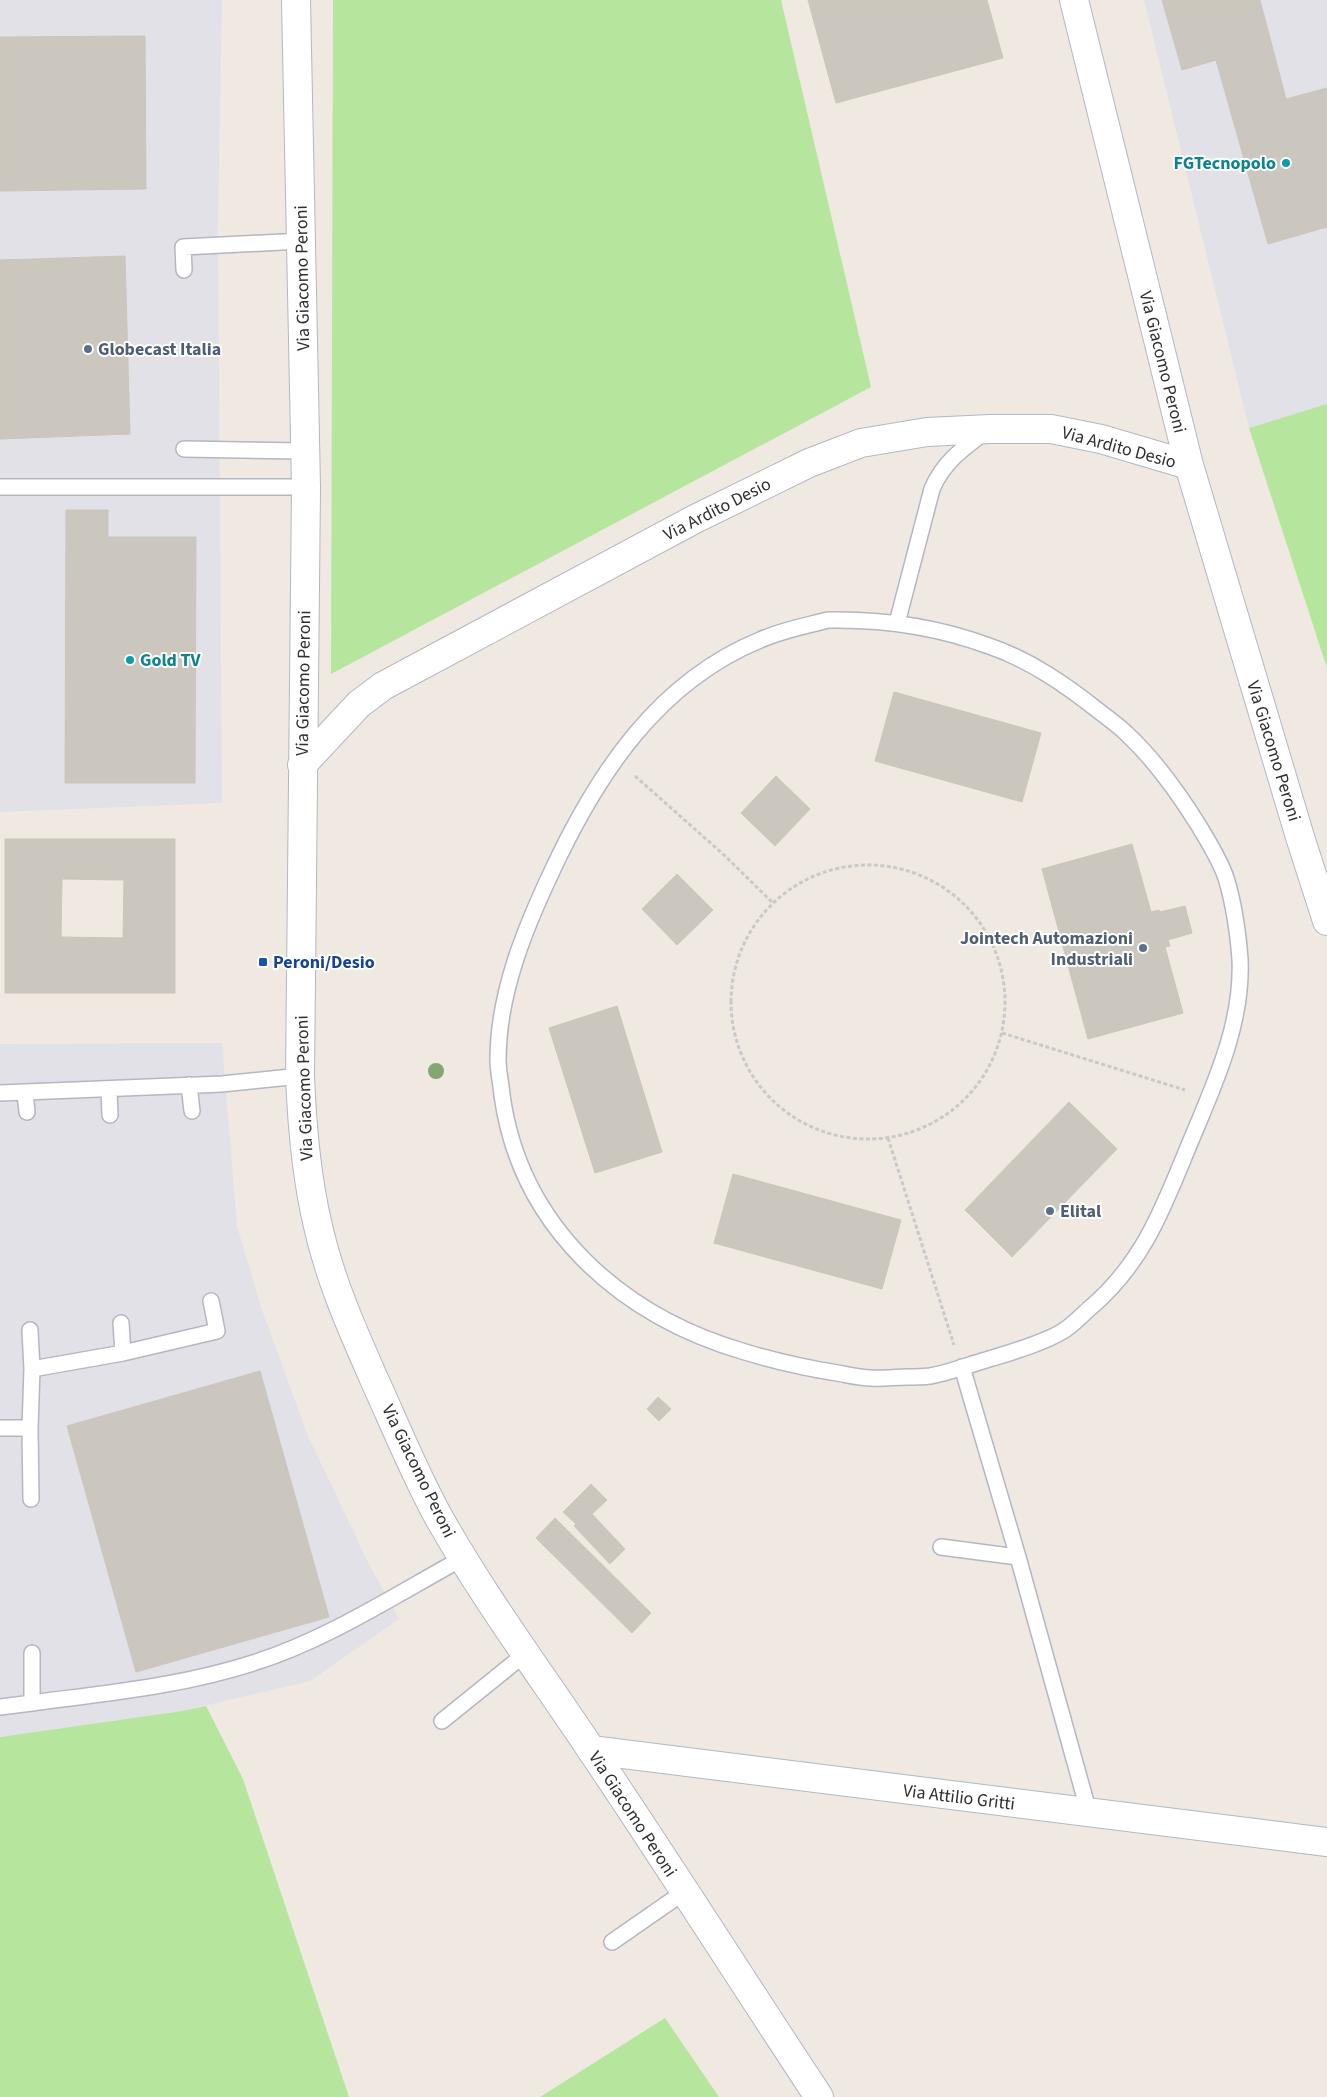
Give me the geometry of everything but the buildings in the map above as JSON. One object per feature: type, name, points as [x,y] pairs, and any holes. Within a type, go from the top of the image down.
[{"type":"street","name":"Via Giacomo Peroni","points":[[296,0],[306,487],[300,1076],[302,1128],[308,1176],[318,1227],[330,1272],[350,1325],[408,1455],[437,1514],[525,1654],[592,1750],[819,2097]]},
{"type":"street","name":"Via Giacomo Peroni","points":[[1074,0],[1189,465],[1300,837],[1327,921]]},
{"type":"street","name":"Via Ardito Desio","points":[[302,765],[360,704],[384,686],[695,519],[809,463],[861,443],[927,432],[990,428],[1051,429],[1101,439],[1189,465]]},
{"type":"street","name":"Via Attilio Gritti","points":[[592,1750],[1089,1814],[1327,1842]]},
{"type":"lane","points":[[184,270],[183,247],[301,241]]},
{"type":"lane","points":[[897,623],[936,479],[955,454],[990,428]]},
{"type":"lane","points":[[184,449],[305,451]]},
{"type":"lane","points":[[0,487],[306,487]]},
{"type":"lane","points":[[828,620],[897,623],[950,634],[993,647],[1042,670],[1126,733],[1187,807],[1213,848],[1225,876],[1235,920],[1240,961],[1238,997],[1228,1047],[1210,1098],[1158,1220],[1133,1263],[1100,1300],[1062,1332],[1009,1353],[930,1376],[869,1378],[804,1368],[714,1343],[683,1330],[653,1313],[610,1283],[580,1256],[554,1227],[536,1198],[512,1144],[505,1113],[498,1062],[501,1021],[523,935],[540,896],[571,833],[616,759],[650,715],[717,662],[742,648],[787,630],[828,620]]},
{"type":"lane","points":[[0,1093],[222,1084],[300,1076]]},
{"type":"lane","points":[[189,1085],[192,1111]]},
{"type":"lane","points":[[109,1090],[110,1115]]},
{"type":"lane","points":[[25,1093],[27,1112]]},
{"type":"lane","points":[[32,1369],[123,1352],[217,1331],[211,1301]]},
{"type":"lane","points":[[121,1323],[123,1352]]},
{"type":"lane","points":[[30,1330],[32,1369],[30,1428],[31,1498]]},
{"type":"lane","points":[[962,1367],[1018,1557],[1089,1814]]},
{"type":"lane","points":[[0,1428],[30,1428]]},
{"type":"lane","points":[[941,1546],[1018,1557]]},
{"type":"lane","points":[[0,1707],[176,1683],[257,1662],[334,1628],[463,1558]]},
{"type":"lane","points":[[32,1653],[32,1703]]},
{"type":"lane","points":[[442,1720],[525,1654]]},
{"type":"lane","points":[[612,1942],[684,1892]]},
{"type":"path","points":[[616,759],[724,855],[772,902]]},
{"type":"path","points":[[880,864],[918,873],[952,892],[980,921],[997,955],[1005,994],[1002,1033],[986,1071],[961,1103],[927,1126],[888,1138],[844,1138],[804,1124],[769,1098],[744,1063],[731,1021],[732,978],[746,937],[772,902],[804,879],[841,866],[880,864]]},
{"type":"path","points":[[1002,1033],[1210,1098]]},
{"type":"path","points":[[888,1138],[962,1367]]},
{"type":"shaded area","points":[[0,0],[222,0],[218,225],[222,803],[0,812]]},
{"type":"shaded area","points":[[1144,0],[1327,0],[1327,404],[1249,428]]},
{"type":"shaded area","points":[[222,1043],[237,1226],[262,1310],[308,1436],[368,1562],[399,1619],[310,1681],[182,1711],[0,1737],[0,1044]]},
{"type":"green space","points":[[333,0],[781,0],[871,387],[331,674]]},
{"type":"green space","points":[[1327,404],[1327,668],[1249,428]]},
{"type":"green space","points":[[206,1706],[243,1779],[349,2097],[0,2097],[0,1737]]},
{"type":"green space","points":[[665,2018],[719,2097],[540,2097]]},
{"type":"place","name":"FGTecnopolo","points":[[1286,163]]},
{"type":"place","name":"Globecast Italia","points":[[88,349]]},
{"type":"place","name":"Gold TV","points":[[130,660]]},
{"type":"place","name":"Jointech Automazioni Industriali","points":[[1143,948]]},
{"type":"place","name":"Peroni/Desio","points":[[263,962]]},
{"type":"place","name":"Elital","points":[[1050,1211]]}]
